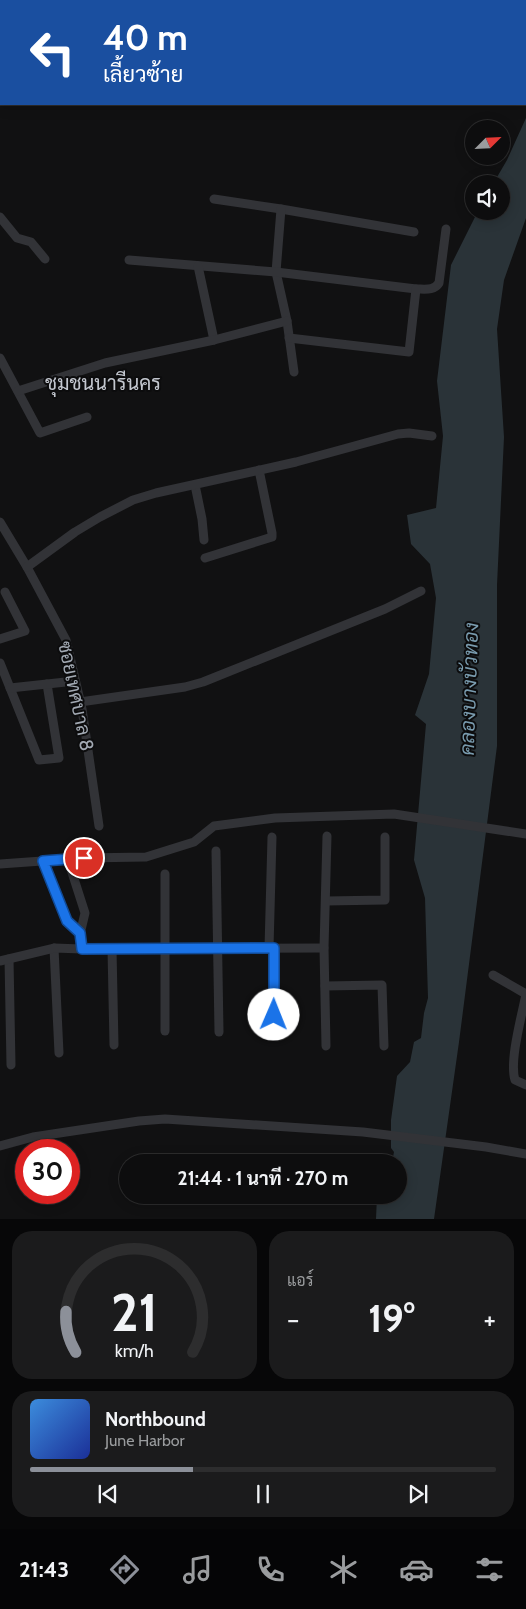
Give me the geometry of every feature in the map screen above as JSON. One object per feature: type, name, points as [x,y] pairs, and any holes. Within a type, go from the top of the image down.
[{"type":"street","points":[[214,199],[414,232]]},
{"type":"street","points":[[281,209],[276,272],[287,321],[294,372]]},
{"type":"street","points":[[0,217],[18,238],[32,242],[45,258]]},
{"type":"street","points":[[129,260],[276,272],[416,289],[434,288],[439,283],[446,229]]},
{"type":"street","points":[[198,266],[214,340]]},
{"type":"street","points":[[290,338],[409,352],[416,289]]},
{"type":"street","points":[[18,391],[105,363],[214,340],[287,321]]},
{"type":"street","points":[[0,358],[40,434],[87,417]]},
{"type":"street","points":[[28,567],[75,532],[125,504],[156,493],[296,462],[398,434],[409,433],[432,436]]},
{"type":"street","points":[[205,558],[272,537],[259,470]]},
{"type":"street","points":[[195,485],[204,540]]},
{"type":"street","name":"ซอยเทศบาล 8","points":[[0,522],[28,567],[63,634],[80,702],[99,826]]},
{"type":"street","points":[[80,702],[185,687],[203,682],[385,608],[421,591]]},
{"type":"street","points":[[0,639],[24,631],[4,592]]},
{"type":"street","points":[[0,663],[39,760],[59,758],[47,684]]},
{"type":"street","points":[[10,688],[75,681]]},
{"type":"street","points":[[0,864],[146,857],[194,842],[214,826],[275,818],[394,814],[526,834]]},
{"type":"street","points":[[326,1046],[324,948],[327,836]]},
{"type":"street","points":[[272,837],[274,1031]]},
{"type":"street","points":[[326,901],[385,900],[385,837]]},
{"type":"street","points":[[216,851],[219,1032]]},
{"type":"street","points":[[68,860],[85,913],[80,933],[82,949]]},
{"type":"street","points":[[43,861],[67,921],[80,933]]},
{"type":"street","points":[[164,874],[165,1031]]},
{"type":"street","points":[[11,1065],[4,960],[54,948],[324,948]]},
{"type":"street","points":[[54,948],[59,1052]]},
{"type":"street","points":[[112,949],[114,1045]]},
{"type":"street","points":[[492,975],[526,994],[515,1052],[514,1074],[515,1080],[526,1085]]},
{"type":"street","points":[[325,986],[382,985],[384,1046]]},
{"type":"street","points":[[0,1146],[32,1137],[139,1121],[165,1119],[363,1132],[486,1147],[526,1154]]},
{"type":"water","name":"คลองบางบัวทอง","points":[[526,118],[526,218],[504,280],[497,329],[504,437],[497,585],[497,746],[434,1219],[376,1219],[377,1204],[407,1204],[407,1154],[394,1154],[391,1148],[391,1120],[397,1076],[410,1062],[414,1042],[421,1038],[428,998],[425,898],[414,860],[426,724],[415,715],[429,674],[436,598],[430,564],[411,544],[407,515],[436,508],[443,436],[437,381],[451,265],[474,220],[510,220],[510,175],[498,175],[504,165],[510,165],[510,153]]},
{"type":"district","name":"ชุมชนนารีนคร","points":[[103,383]]},
{"type":"route","points":[[84,858],[43,861],[67,921],[80,933],[82,949],[274,948],[274,1015]]}]
